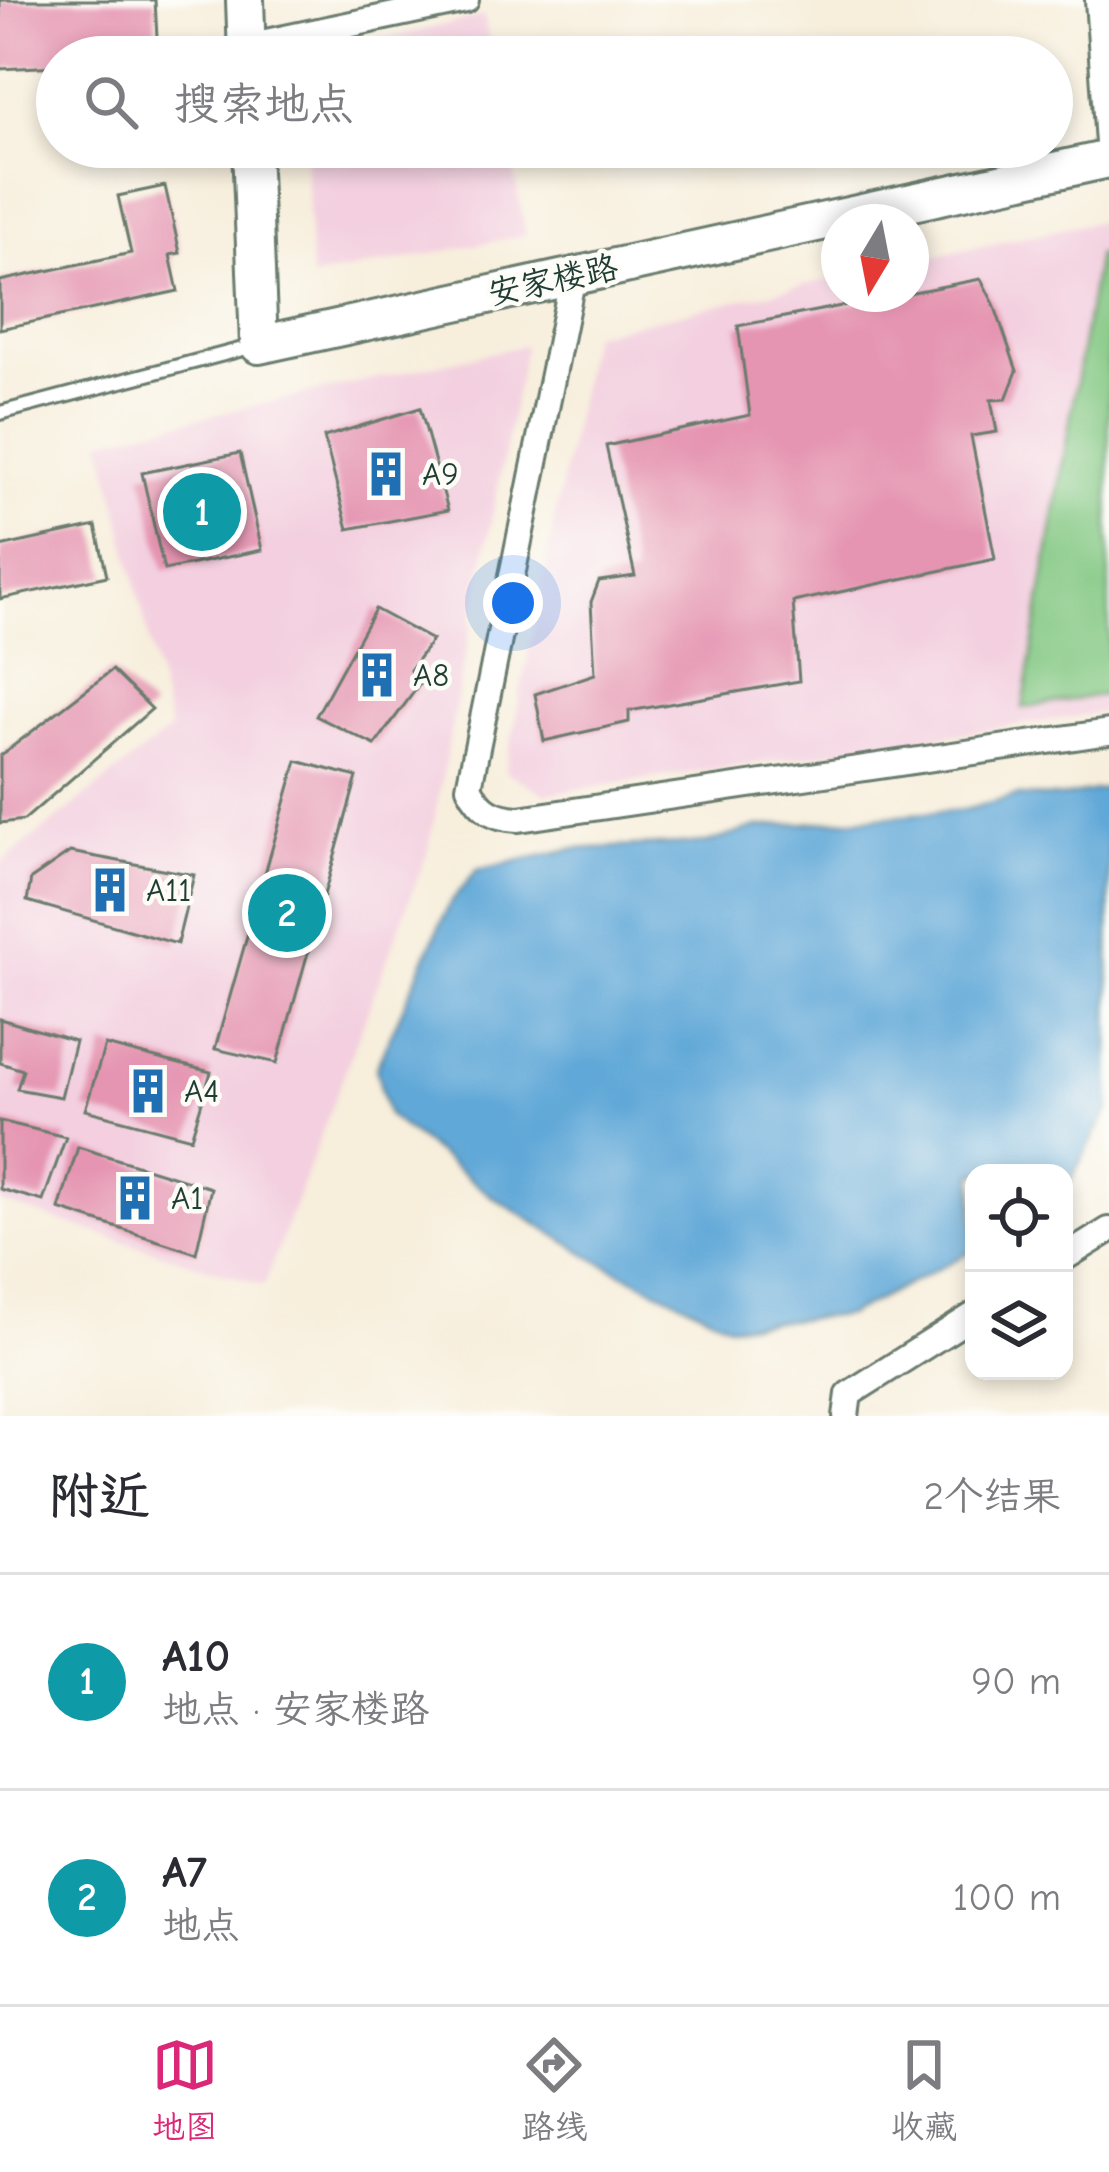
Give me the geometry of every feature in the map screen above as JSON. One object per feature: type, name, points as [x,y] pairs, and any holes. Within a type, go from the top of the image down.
[{"type":"street","points":[[245,0],[246,36]]},
{"type":"street","points":[[314,36],[466,0]]},
{"type":"street","points":[[1098,0],[1109,159]]},
{"type":"street","name":"安家楼路","points":[[1073,167],[1109,159]]},
{"type":"street","points":[[252,168],[259,345]]},
{"type":"street","name":"安家楼路","points":[[259,345],[1068,168]]},
{"type":"street","points":[[573,276],[469,787],[476,802],[496,818],[519,819],[1109,732]]},
{"type":"street","points":[[1073,1252],[1109,1230]]},
{"type":"street","points":[[846,1416],[849,1394],[965,1321]]},
{"type":"lane","name":"安家楼路","points":[[0,413],[259,345]]},
{"type":"shaded area","points":[[484,16],[488,36],[396,36]]},
{"type":"shaded area","points":[[306,168],[513,168],[526,235],[311,278]]},
{"type":"shaded area","points":[[1109,219],[1109,712],[545,794],[505,772],[591,334],[821,281],[821,312],[929,312],[929,257]]},
{"type":"shaded area","points":[[525,345],[428,851],[264,1286],[0,1202],[0,864],[170,730],[102,440]]},
{"type":"green space","points":[[1109,253],[1109,694],[1023,708],[1097,255]]},
{"type":"water","points":[[1109,788],[1109,1109],[1073,1175],[1073,1164],[965,1164],[965,1255],[848,1315],[730,1325],[598,1261],[493,1197],[388,1115],[376,1068],[450,903],[477,870],[571,849],[707,843],[757,827],[964,810],[1017,796],[1063,797]]},
{"type":"building","points":[[0,0],[155,0],[157,36],[36,36],[36,67],[0,69]]},
{"type":"building","points":[[165,186],[180,253],[170,255],[178,291],[0,329],[0,281],[131,253],[118,196]]},
{"type":"building","points":[[981,279],[1017,371],[1006,399],[991,400],[997,432],[971,436],[995,559],[793,602],[799,681],[629,711],[629,722],[544,741],[535,694],[595,674],[591,602],[599,581],[635,576],[606,446],[750,415],[738,326],[821,310],[929,312],[929,289]]},
{"type":"building","name":"A9","points":[[420,408],[448,510],[348,529],[324,437]]},
{"type":"building","points":[[240,453],[262,550],[164,570],[142,473]]},
{"type":"building","points":[[96,526],[107,576],[0,599],[0,547]]},
{"type":"building","name":"A8","points":[[375,609],[432,640],[410,670],[422,681],[375,745],[316,716]]},
{"type":"building","points":[[112,670],[152,709],[24,820],[0,823],[0,756]]},
{"type":"building","points":[[297,761],[357,777],[277,1063],[215,1049]]},
{"type":"building","name":"A11","points":[[70,852],[194,875],[177,944],[27,901],[31,879]]},
{"type":"building","points":[[0,1019],[75,1041],[61,1097],[17,1089],[23,1070],[0,1063]]},
{"type":"building","name":"A4","points":[[105,1045],[211,1072],[191,1138],[85,1110]]},
{"type":"building","points":[[0,1121],[66,1137],[43,1201],[0,1189]]},
{"type":"building","name":"A1","points":[[78,1147],[211,1188],[196,1253],[59,1209]]},
{"type":"place","name":"A9","points":[[386,474]]},
{"type":"place","name":"A10","points":[[202,512]]},
{"type":"place","name":"A8","points":[[377,675]]},
{"type":"place","name":"A11","points":[[110,890]]},
{"type":"place","name":"A7","points":[[287,913]]},
{"type":"place","name":"A4","points":[[148,1091]]},
{"type":"place","name":"A1","points":[[135,1198]]}]
